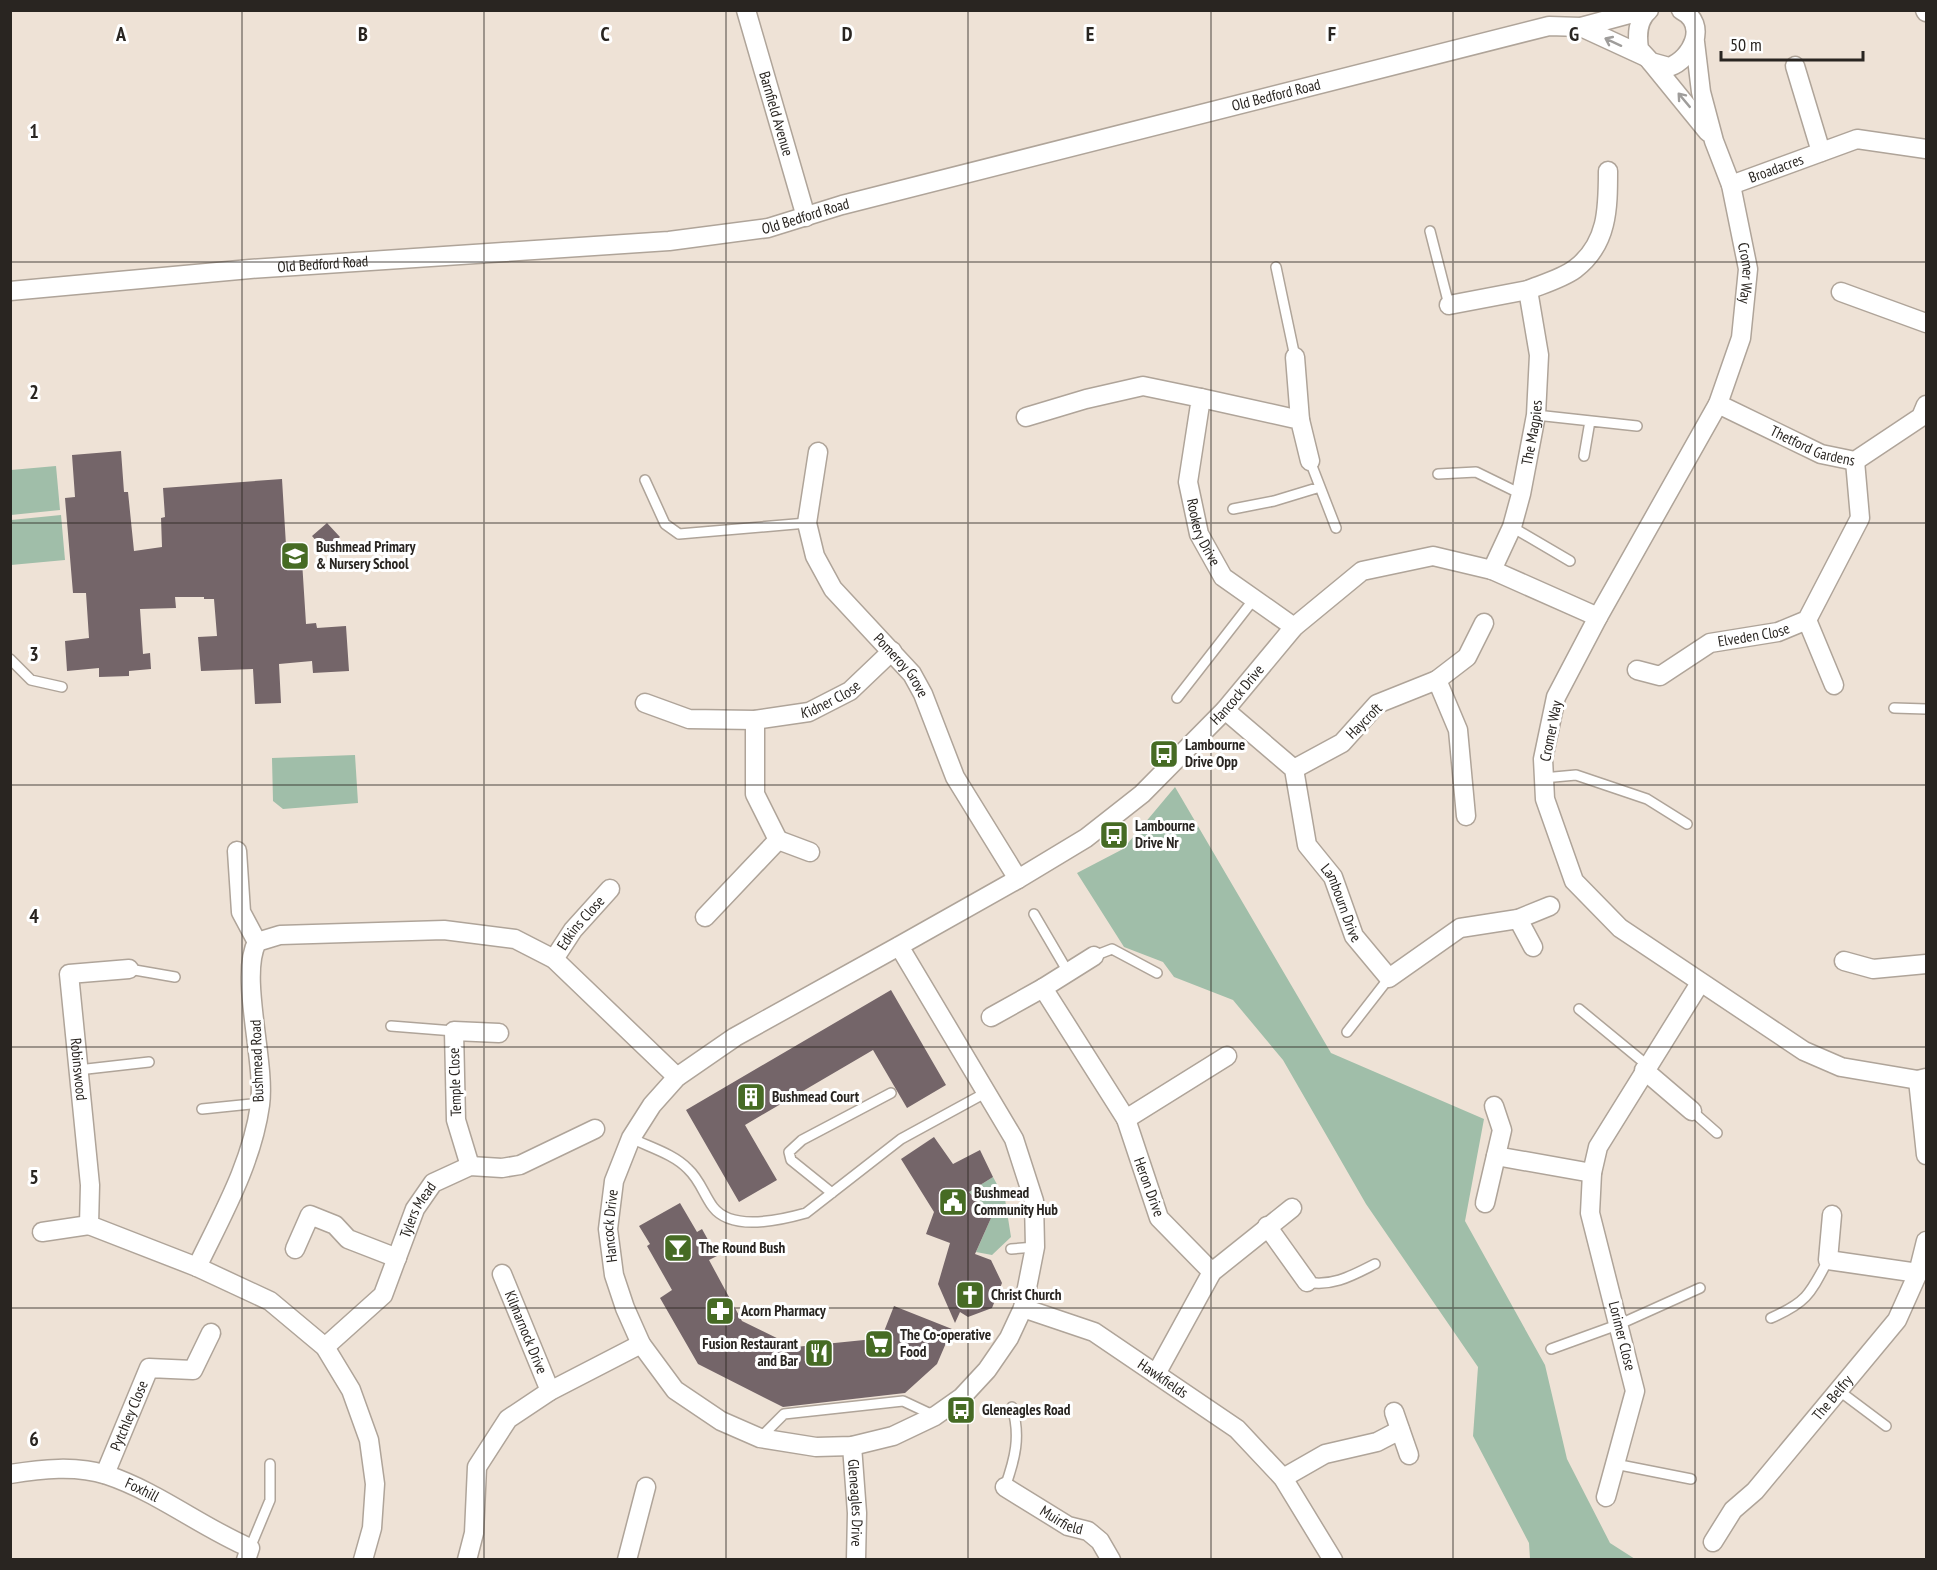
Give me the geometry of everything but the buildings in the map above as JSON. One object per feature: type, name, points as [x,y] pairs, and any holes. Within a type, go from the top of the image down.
[{"type":"street","name":"Barnfield Avenue","points":[[746,10],[806,217]]},
{"type":"street","name":"Old Bedford Road","points":[[10,291],[250,269],[669,241],[768,228],[1549,26],[1581,27],[1644,10]]},
{"type":"street","points":[[1649,10],[1644,14],[1637,37],[1639,49],[1648,59],[1669,67],[1678,64],[1691,51],[1694,26],[1680,10]]},
{"type":"street","name":"Cromer Way","points":[[1694,26],[1701,92],[1714,141],[1731,185],[1748,269],[1741,338],[1718,404],[1598,617],[1556,697],[1543,759],[1545,799],[1574,881],[1620,928],[1804,1051],[1841,1067],[1922,1079]]},
{"type":"street","name":"Old Bedford Road","points":[[1581,27],[1648,59]]},
{"type":"street","name":"Cromer Way","points":[[1648,59],[1689,105],[1714,141]]},
{"type":"street","name":"Broadacres","points":[[1795,66],[1821,152]]},
{"type":"street","name":"Broadacres","points":[[1731,185],[1857,139],[1926,149]]},
{"type":"street","points":[[1449,305],[1528,290],[1575,269],[1596,246],[1608,217],[1608,171]]},
{"type":"street","name":"The Magpies","points":[[1492,570],[1512,527],[1521,494],[1536,415],[1539,355],[1528,290]]},
{"type":"street","points":[[1841,292],[1926,323]]},
{"type":"street","points":[[1295,357],[1300,420],[1310,461]]},
{"type":"street","points":[[1026,417],[1086,399],[1143,386],[1300,420]]},
{"type":"street","name":"Rookery Drive","points":[[1201,398],[1188,482],[1199,534],[1223,577],[1294,627]]},
{"type":"street","name":"Thetford Gardens","points":[[1718,404],[1821,454],[1855,461],[1921,417],[1926,405]]},
{"type":"street","name":"Pomeroy Grove","points":[[818,452],[807,523],[815,556],[833,589],[912,674],[923,694],[955,777],[1018,879]]},
{"type":"street","name":"Elveden Close","points":[[1637,670],[1660,676],[1710,643],[1778,632],[1807,620],[1860,518],[1855,461]]},
{"type":"street","name":"Hancock Drive","points":[[899,946],[1014,1139],[1034,1201],[1035,1247],[1023,1308],[1009,1338],[987,1370],[962,1397],[935,1416],[893,1436],[852,1446],[816,1447],[760,1438],[721,1422],[675,1390],[641,1344],[614,1275],[608,1229],[614,1182],[631,1138],[652,1104],[677,1077],[735,1037],[1018,879],[1086,838],[1142,794],[1225,710],[1294,627],[1362,570],[1433,556],[1492,570],[1598,617]]},
{"type":"street","name":"Elveden Close","points":[[1807,620],[1834,685]]},
{"type":"street","name":"Haycroft","points":[[1294,769],[1342,743],[1377,704],[1437,680],[1467,657],[1484,623]]},
{"type":"street","name":"Kidner Close","points":[[645,704],[689,719],[755,720],[809,712],[850,691],[892,651]]},
{"type":"street","points":[[1437,680],[1458,730],[1466,816]]},
{"type":"street","points":[[1225,710],[1294,769]]},
{"type":"street","points":[[755,720],[755,794],[778,840],[810,852]]},
{"type":"street","name":"Lambourn Drive","points":[[1294,769],[1307,845],[1333,876],[1354,936],[1389,978]]},
{"type":"street","points":[[705,917],[778,840]]},
{"type":"street","points":[[237,851],[241,912],[257,942],[280,935],[444,930],[515,939],[554,959],[677,1077]]},
{"type":"street","name":"Edkins Close","points":[[554,959],[573,930],[610,889]]},
{"type":"street","points":[[1389,978],[1460,928],[1518,919],[1550,906]]},
{"type":"street","points":[[1518,919],[1533,947]]},
{"type":"street","name":"Bushmead Road","points":[[197,1267],[251,1147],[260,1103],[256,1017],[249,963],[257,942]]},
{"type":"street","points":[[991,1017],[1094,956]]},
{"type":"street","points":[[1845,961],[1873,969],[1926,964]]},
{"type":"street","name":"Robinswood","points":[[89,1226],[90,1185],[69,974],[129,969]]},
{"type":"street","name":"Lorimer Close","points":[[1606,1497],[1635,1391],[1620,1324],[1590,1213],[1592,1173],[1598,1147],[1700,983]]},
{"type":"street","name":"Heron Drive","points":[[1043,988],[1126,1119],[1159,1218],[1212,1272]]},
{"type":"street","points":[[454,1031],[499,1033]]},
{"type":"street","name":"Temple Close","points":[[454,1031],[456,1120],[470,1166]]},
{"type":"street","points":[[1126,1119],[1227,1056]]},
{"type":"street","points":[[1646,1067],[1692,1111]]},
{"type":"street","points":[[1922,1079],[1926,1155]]},
{"type":"street","points":[[1485,1203],[1502,1130],[1494,1106]]},
{"type":"street","name":"Tylers Mead","points":[[325,1347],[383,1295],[415,1209],[433,1183],[470,1166],[502,1168],[520,1165],[595,1129]]},
{"type":"street","points":[[1496,1156],[1592,1173]]},
{"type":"street","points":[[1156,1374],[1212,1272],[1292,1208]]},
{"type":"street","points":[[295,1249],[310,1215],[335,1225],[348,1239],[397,1258]]},
{"type":"street","points":[[1832,1215],[1828,1260],[1918,1273]]},
{"type":"street","points":[[42,1232],[89,1226],[197,1267],[270,1300],[325,1347],[351,1390],[369,1440],[375,1484],[372,1528],[363,1560]]},
{"type":"street","points":[[1267,1226],[1307,1282]]},
{"type":"street","name":"The Belfry","points":[[1713,1542],[1733,1510],[1755,1491],[1897,1320],[1918,1273],[1926,1241]]},
{"type":"street","name":"Kilmarnock Drive","points":[[502,1274],[550,1391]]},
{"type":"street","name":"Hawkfields","points":[[1023,1308],[1094,1332],[1237,1429],[1283,1478],[1326,1557]]},
{"type":"street","name":"Pytchley Close","points":[[105,1474],[149,1368],[193,1370],[211,1333]]},
{"type":"street","name":"Kilmarnock Drive","points":[[467,1560],[474,1533],[477,1467],[508,1419],[550,1391],[641,1344]]},
{"type":"street","points":[[1283,1478],[1325,1455],[1377,1442],[1397,1421],[1409,1455]]},
{"type":"street","name":"Gleneagles Drive","points":[[852,1446],[857,1513],[856,1560]]},
{"type":"street","name":"Foxhill","points":[[10,1474],[50,1468],[105,1474],[166,1502],[248,1554]]},
{"type":"street","points":[[627,1560],[646,1487]]},
{"type":"street","name":"Muirfield","points":[[1005,1487],[1068,1526],[1088,1531],[1100,1541],[1111,1560]]},
{"type":"lane","points":[[1430,231],[1449,305]]},
{"type":"lane","points":[[1276,267],[1295,357]]},
{"type":"lane","points":[[1536,415],[1637,426]]},
{"type":"lane","points":[[1584,456],[1590,421]]},
{"type":"lane","points":[[1310,461],[1336,528]]},
{"type":"lane","points":[[1438,474],[1476,472],[1521,494]]},
{"type":"lane","points":[[645,480],[666,524],[678,534],[807,523]]},
{"type":"lane","points":[[1233,509],[1274,501],[1320,487]]},
{"type":"lane","points":[[1512,527],[1570,561]]},
{"type":"lane","points":[[1177,698],[1254,599]]},
{"type":"lane","points":[[10,659],[31,680],[62,687]]},
{"type":"lane","points":[[1894,708],[1926,709]]},
{"type":"lane","points":[[1544,778],[1576,775],[1647,799],[1687,824]]},
{"type":"lane","points":[[1034,914],[1068,972]]},
{"type":"lane","points":[[1094,956],[1112,949],[1157,973]]},
{"type":"lane","points":[[129,969],[175,977]]},
{"type":"lane","points":[[1347,1032],[1389,978]]},
{"type":"lane","points":[[1579,1009],[1646,1067]]},
{"type":"lane","points":[[392,1026],[454,1031]]},
{"type":"lane","points":[[78,1070],[149,1062]]},
{"type":"lane","points":[[631,1138],[687,1167],[701,1184],[714,1208],[724,1217],[746,1222],[791,1217],[806,1213],[901,1139],[987,1092]]},
{"type":"lane","points":[[832,1193],[791,1160],[789,1152],[802,1140],[891,1093]]},
{"type":"lane","points":[[202,1109],[260,1103]]},
{"type":"lane","points":[[1692,1111],[1716,1133]]},
{"type":"lane","points":[[1011,1249],[1035,1247]]},
{"type":"lane","points":[[1771,1318],[1797,1307],[1810,1293],[1828,1260]]},
{"type":"lane","points":[[1307,1282],[1320,1285],[1342,1280],[1376,1264]]},
{"type":"lane","points":[[1551,1349],[1620,1324],[1700,1288]]},
{"type":"lane","points":[[1838,1390],[1886,1426]]},
{"type":"lane","points":[[760,1438],[784,1414],[903,1401],[935,1416]]},
{"type":"lane","points":[[1005,1487],[1017,1450],[1016,1419],[1012,1407]]},
{"type":"lane","points":[[248,1554],[270,1500],[270,1464]]},
{"type":"lane","points":[[1615,1464],[1691,1479]]},
{"type":"green space","points":[[56,466],[60,510],[11,515],[11,470]]},
{"type":"green space","points":[[61,515],[65,560],[11,565],[11,520]]},
{"type":"green space","points":[[355,755],[358,803],[283,809],[273,801],[272,758]]},
{"type":"green space","points":[[1175,787],[1331,1053],[1484,1119],[1465,1221],[1545,1365],[1567,1459],[1610,1543],[1635,1559],[1530,1559],[1529,1543],[1473,1436],[1478,1367],[1366,1204],[1283,1060],[1233,1000],[1174,977],[1163,962],[1124,947],[1077,873],[1123,849]]},
{"type":"green space","points":[[993,1177],[1005,1199],[1011,1237],[992,1255],[976,1252],[991,1218],[969,1192]]},
{"type":"place","name":"Bushmead Primary & Nursery School","points":[[295,556]]},
{"type":"place","name":"Lambourne Drive Opp","points":[[1164,754]]},
{"type":"place","name":"Lambourne Drive Nr","points":[[1114,835]]},
{"type":"place","name":"Bushmead Court","points":[[751,1097]]},
{"type":"place","name":"Bushmead Community Hub","points":[[953,1202]]},
{"type":"place","name":"The Round Bush","points":[[678,1248]]},
{"type":"place","name":"Christ Church","points":[[970,1295]]},
{"type":"place","name":"Acorn Pharmacy","points":[[720,1311]]},
{"type":"place","name":"The Co-operative Food","points":[[879,1344]]},
{"type":"place","name":"Fusion Restaurant and Bar","points":[[819,1353]]},
{"type":"place","name":"Gleneagles Road","points":[[961,1410]]}]
